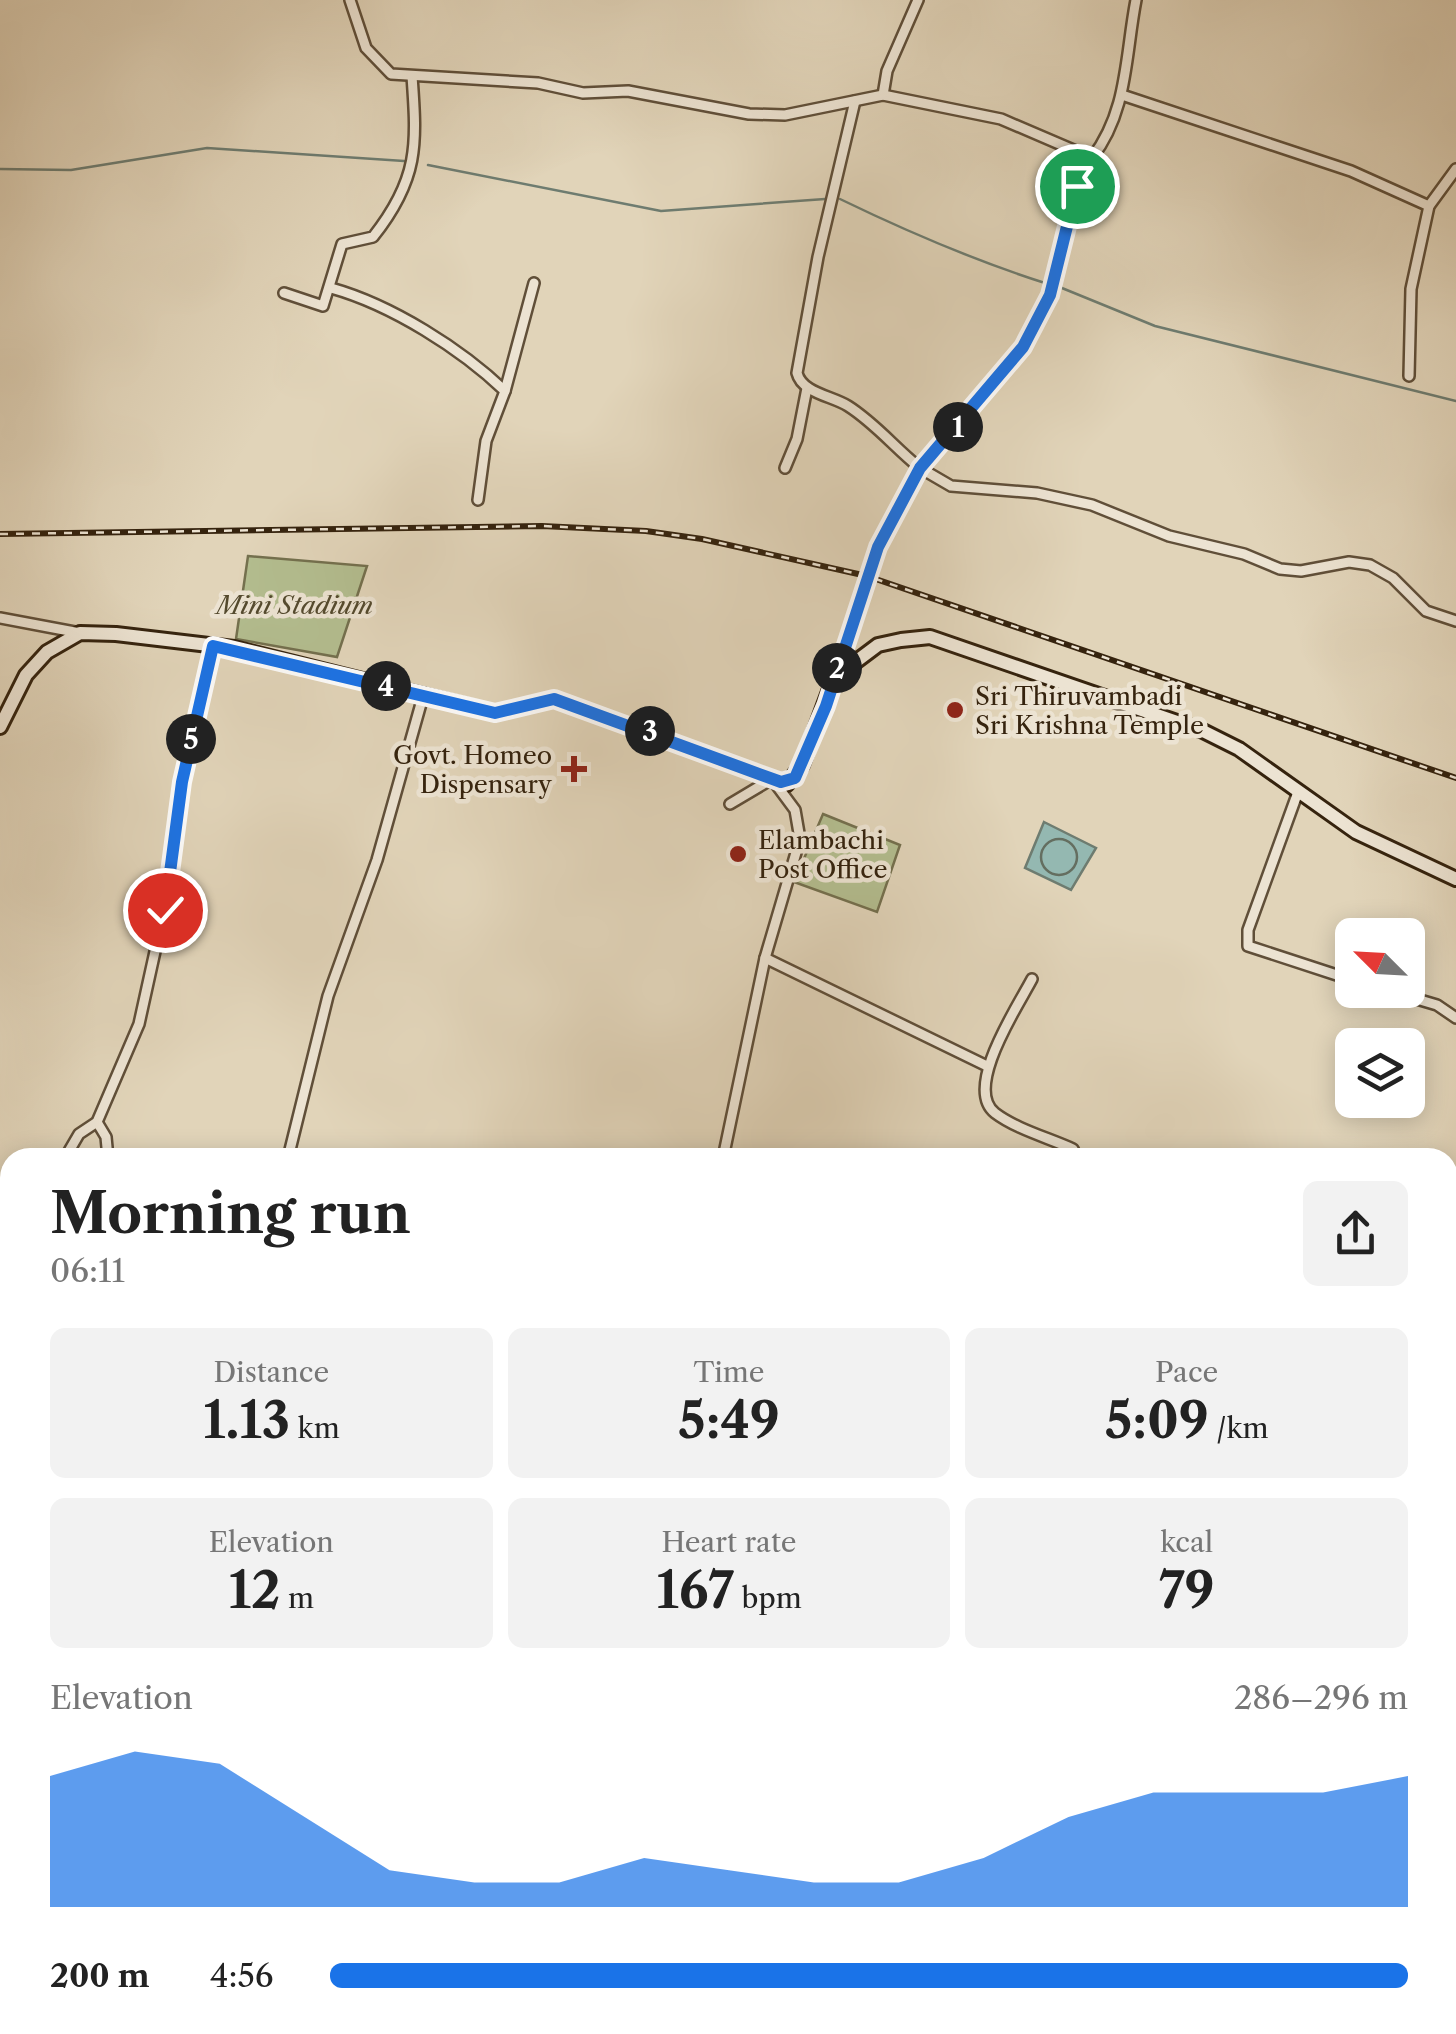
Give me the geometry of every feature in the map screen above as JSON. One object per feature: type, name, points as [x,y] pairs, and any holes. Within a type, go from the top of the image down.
[{"type":"main road","points":[[0,727],[36,662],[58,643],[80,632],[213,646],[358,682],[424,692],[495,713],[554,699],[787,784],[795,778],[834,678],[878,645],[930,637],[1203,731],[1239,749],[1356,832],[1456,879]]},
{"type":"street","points":[[350,0],[366,48],[391,74],[538,83],[584,93],[628,90],[749,114],[786,115],[882,95],[1001,119],[1092,158]]},
{"type":"street","points":[[882,95],[887,70],[918,0]]},
{"type":"street","points":[[834,678],[878,547],[920,468],[1023,347],[1050,295],[1067,215],[1092,158],[1112,132],[1122,95],[1136,0]]},
{"type":"street","points":[[284,292],[323,306],[342,244],[373,236],[398,199],[417,150],[412,76]]},
{"type":"street","points":[[1122,95],[1352,171],[1428,206]]},
{"type":"street","points":[[855,101],[818,257],[797,373],[808,388],[847,405],[920,468],[952,486],[1037,493],[1092,504],[1169,536],[1244,554],[1280,569],[1301,571],[1349,562],[1370,565],[1393,578],[1426,611],[1456,622]]},
{"type":"street","points":[[1409,376],[1412,289],[1428,206],[1456,168]]},
{"type":"street","points":[[478,500],[486,441],[505,391],[534,282]]},
{"type":"street","points":[[331,288],[379,307],[447,346],[496,378],[505,391]]},
{"type":"street","points":[[785,468],[797,439],[808,388]]},
{"type":"street","points":[[0,618],[80,632]]},
{"type":"street","points":[[71,1148],[80,1134],[97,1122],[147,993],[174,862],[182,782],[213,646]]},
{"type":"street","points":[[290,1148],[328,996],[383,843],[424,692]]},
{"type":"street","points":[[725,1148],[765,958],[800,839],[794,810],[772,779],[730,804]]},
{"type":"street","points":[[1298,792],[1248,930],[1248,946],[1335,974]]},
{"type":"street","points":[[765,958],[987,1066]]},
{"type":"street","points":[[1032,979],[987,1066],[985,1098],[994,1112],[1071,1148]]},
{"type":"street","points":[[1425,1002],[1456,1018]]},
{"type":"street","points":[[97,1122],[106,1136],[107,1148]]},
{"type":"green space","name":"Mini Stadium","points":[[248,556],[367,566],[337,657],[236,639]]},
{"type":"green space","points":[[823,814],[900,845],[877,912],[794,882]]},
{"type":"water","points":[[1044,822],[1096,848],[1071,890],[1025,868]]},
{"type":"waterway","points":[[0,169],[71,170],[207,148],[404,161]]},
{"type":"waterway","points":[[428,165],[661,211],[825,199]]},
{"type":"waterway","points":[[840,199],[941,245],[1045,283]]},
{"type":"waterway","points":[[1057,286],[1155,326],[1456,401]]},
{"type":"railway","points":[[0,534],[542,526],[646,531],[702,539],[867,576],[1456,778]]},
{"type":"place","name":"Sri Thiruvambadi Sri Krishna Temple","points":[[955,710]]},
{"type":"place","name":"Govt. Homeo Dispensary","points":[[574,769]]},
{"type":"place","name":"Elambachi Post Office","points":[[738,854]]},
{"type":"route","points":[[165,910],[182,782],[213,646],[234,648],[358,682],[424,692],[495,713],[554,699],[787,784],[795,778],[826,706],[878,547],[920,468],[1023,347],[1050,295],[1077,186]]}]
